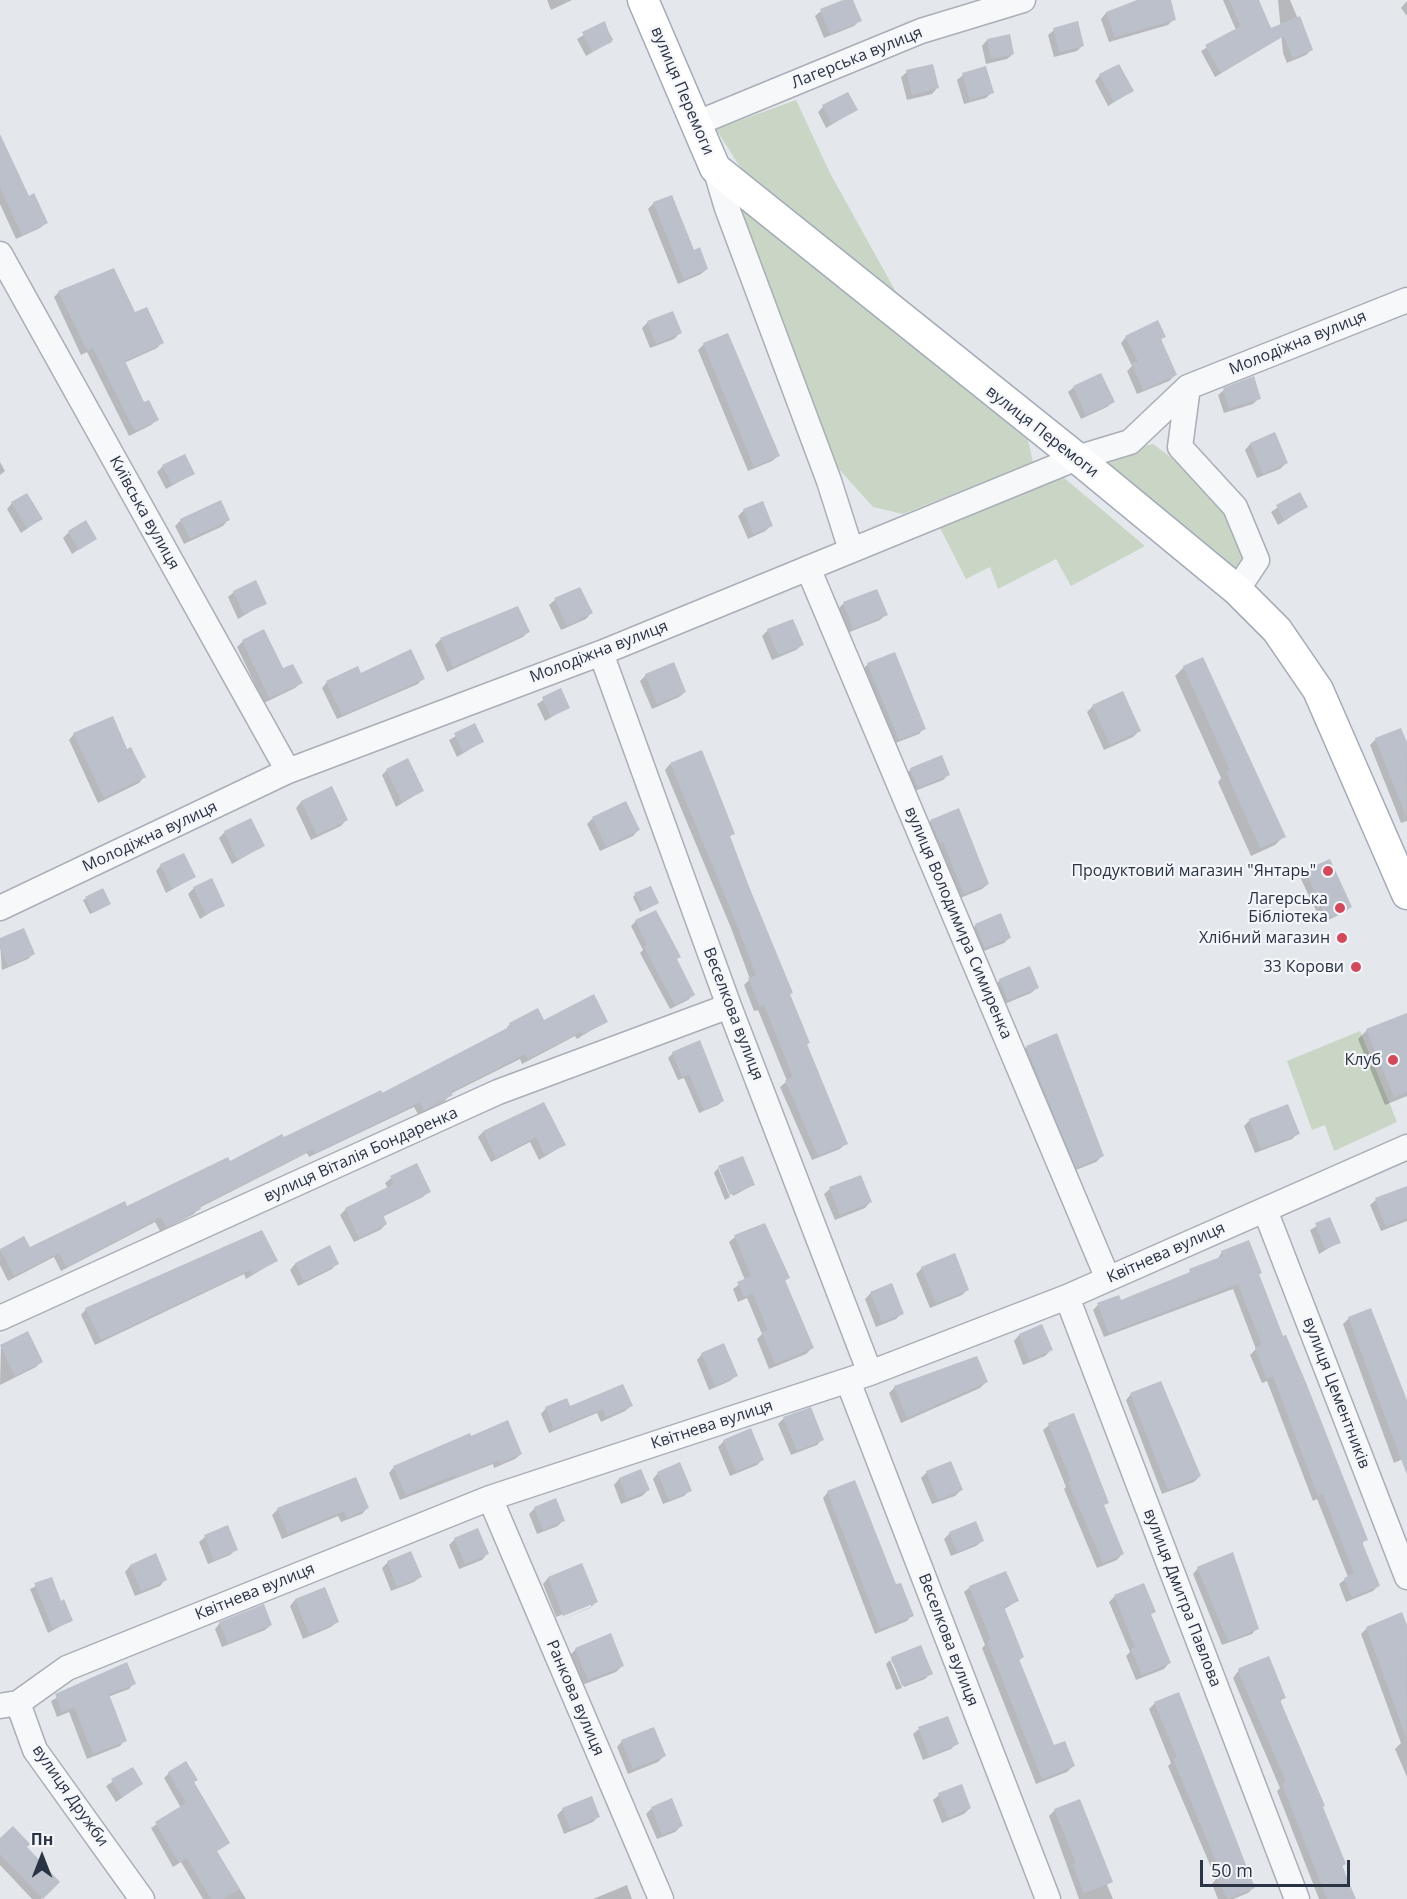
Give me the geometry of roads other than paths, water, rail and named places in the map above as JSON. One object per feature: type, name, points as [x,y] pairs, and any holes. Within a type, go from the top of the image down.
[{"type":"main road","name":"вулиця Перемоги","points":[[643,0],[715,168],[1077,458],[1237,590],[1277,630],[1317,690],[1407,894]]},
{"type":"street","name":"Лагерська вулиця","points":[[695,124],[921,31],[1023,0]]},
{"type":"street","points":[[715,168],[727,208],[829,481],[851,550]]},
{"type":"street","name":"Київська вулиця","points":[[0,255],[288,771]]},
{"type":"street","name":"Молодіжна вулиця","points":[[0,908],[288,771],[601,653],[1077,458],[1130,442],[1188,387],[1407,300]]},
{"type":"street","points":[[1188,387],[1180,447],[1235,507],[1257,560],[1237,590]]},
{"type":"street","name":"вулиця Володимира Симиренка","points":[[808,568],[1108,1279]]},
{"type":"street","name":"Веселкова вулиця","points":[[601,653],[1048,1899]]},
{"type":"street","name":"вулиця Віталія Бондаренка","points":[[0,1318],[498,1092],[729,1006]]},
{"type":"street","name":"Квітнева вулиця","points":[[9,1705],[67,1668],[490,1498],[859,1377],[1067,1297],[1407,1147]]},
{"type":"street","name":"вулиця Цементників","points":[[1265,1210],[1407,1577]]},
{"type":"street","name":"вулиця Дмитра Павлова","points":[[1067,1297],[1297,1899]]},
{"type":"street","name":"Ранкова вулиця","points":[[490,1498],[661,1899]]},
{"type":"street","name":"вулиця Дружби","points":[[9,1705],[34,1750],[142,1899]]},
{"type":"place","name":"Продуктовий магазин \"Янтарь\"","points":[[1328,871]]},
{"type":"place","name":"Лагерська Бібліотека","points":[[1340,908]]},
{"type":"place","name":"Хлібний магазин","points":[[1342,938]]},
{"type":"place","name":"33 Корови","points":[[1356,967]]},
{"type":"place","name":"Клуб","points":[[1393,1060]]}]
